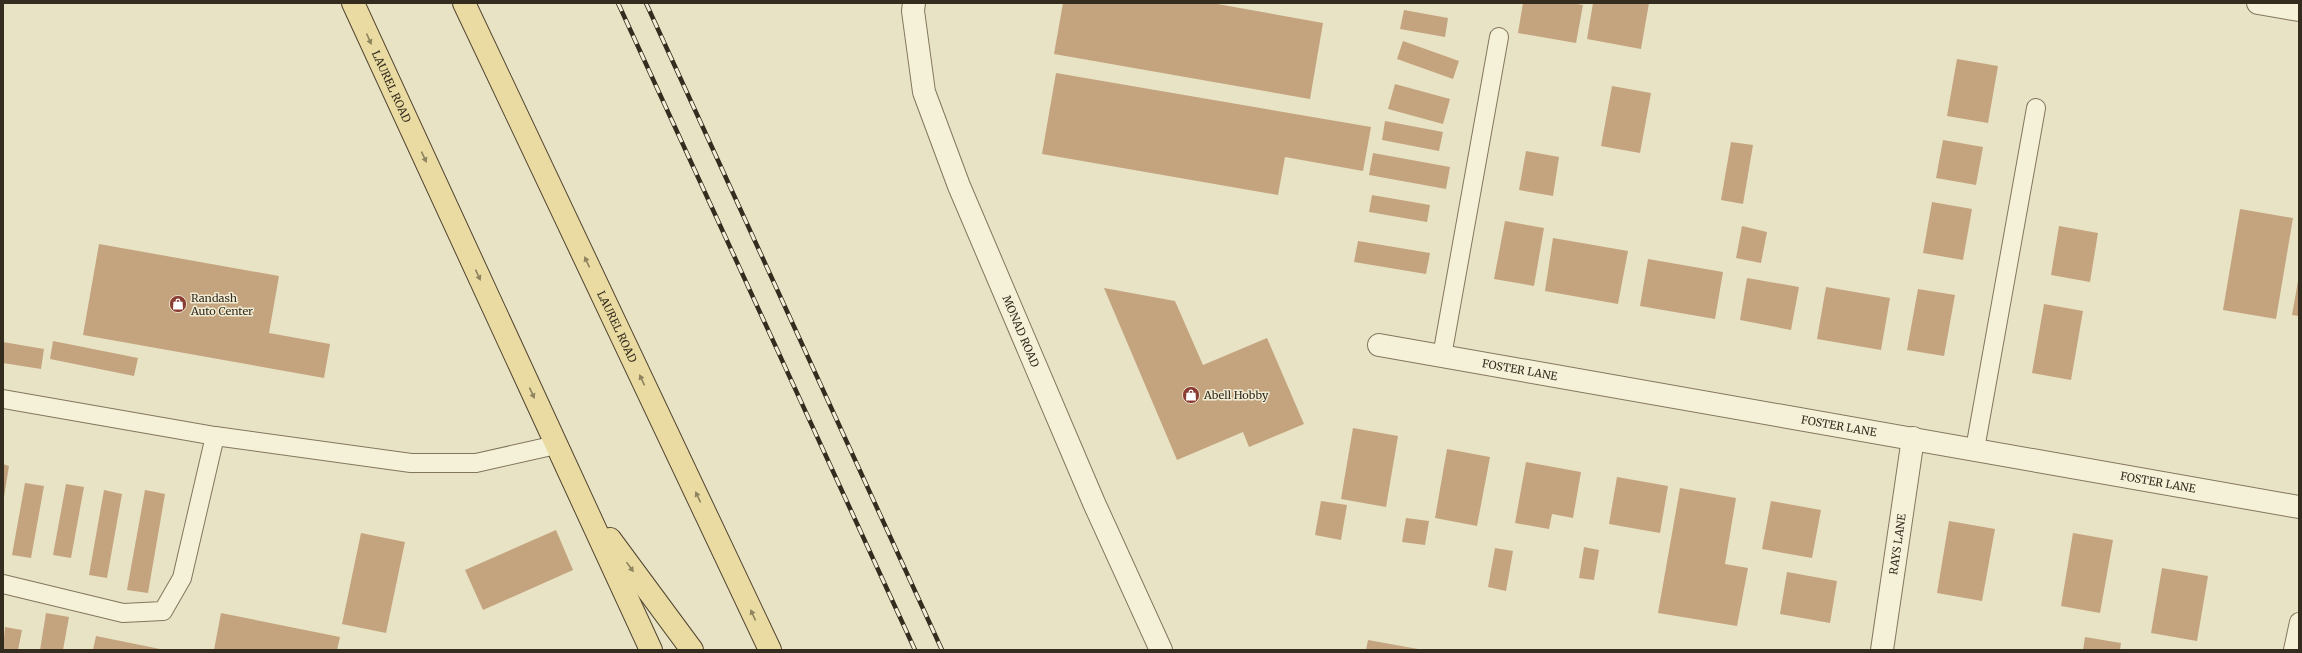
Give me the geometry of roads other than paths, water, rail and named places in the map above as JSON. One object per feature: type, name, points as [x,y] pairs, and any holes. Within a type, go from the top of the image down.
[{"type":"main road","name":"LAUREL ROAD","points":[[353,3],[651,650]]},
{"type":"main road","name":"LAUREL ROAD","points":[[464,3],[770,650]]},
{"type":"main road","points":[[582,501],[692,650]]},
{"type":"street","name":"MONAD ROAD","points":[[914,3],[913,11],[924,92],[959,186],[1094,502],[1161,650]]},
{"type":"street","points":[[2258,3],[2299,10]]},
{"type":"street","name":"FOSTER LANE","points":[[1379,344],[1976,448],[2299,507]]},
{"type":"street","name":"RAYS LANE","points":[[1882,650],[1913,438]]},
{"type":"lane","points":[[1442,356],[1499,36]]},
{"type":"lane","points":[[1976,448],[2036,108]]},
{"type":"lane","points":[[3,399],[215,436],[411,463],[476,463],[556,445]]},
{"type":"lane","points":[[3,584],[123,613],[163,611],[182,578],[215,436]]},
{"type":"lane","points":[[2294,650],[2299,622]]},
{"type":"railway","points":[[618,3],[915,650]]},
{"type":"railway","points":[[646,3],[942,650]]},
{"type":"place","name":"Randash Auto Center","points":[[178,304]]},
{"type":"place","name":"Abell Hobby","points":[[1191,395]]}]
